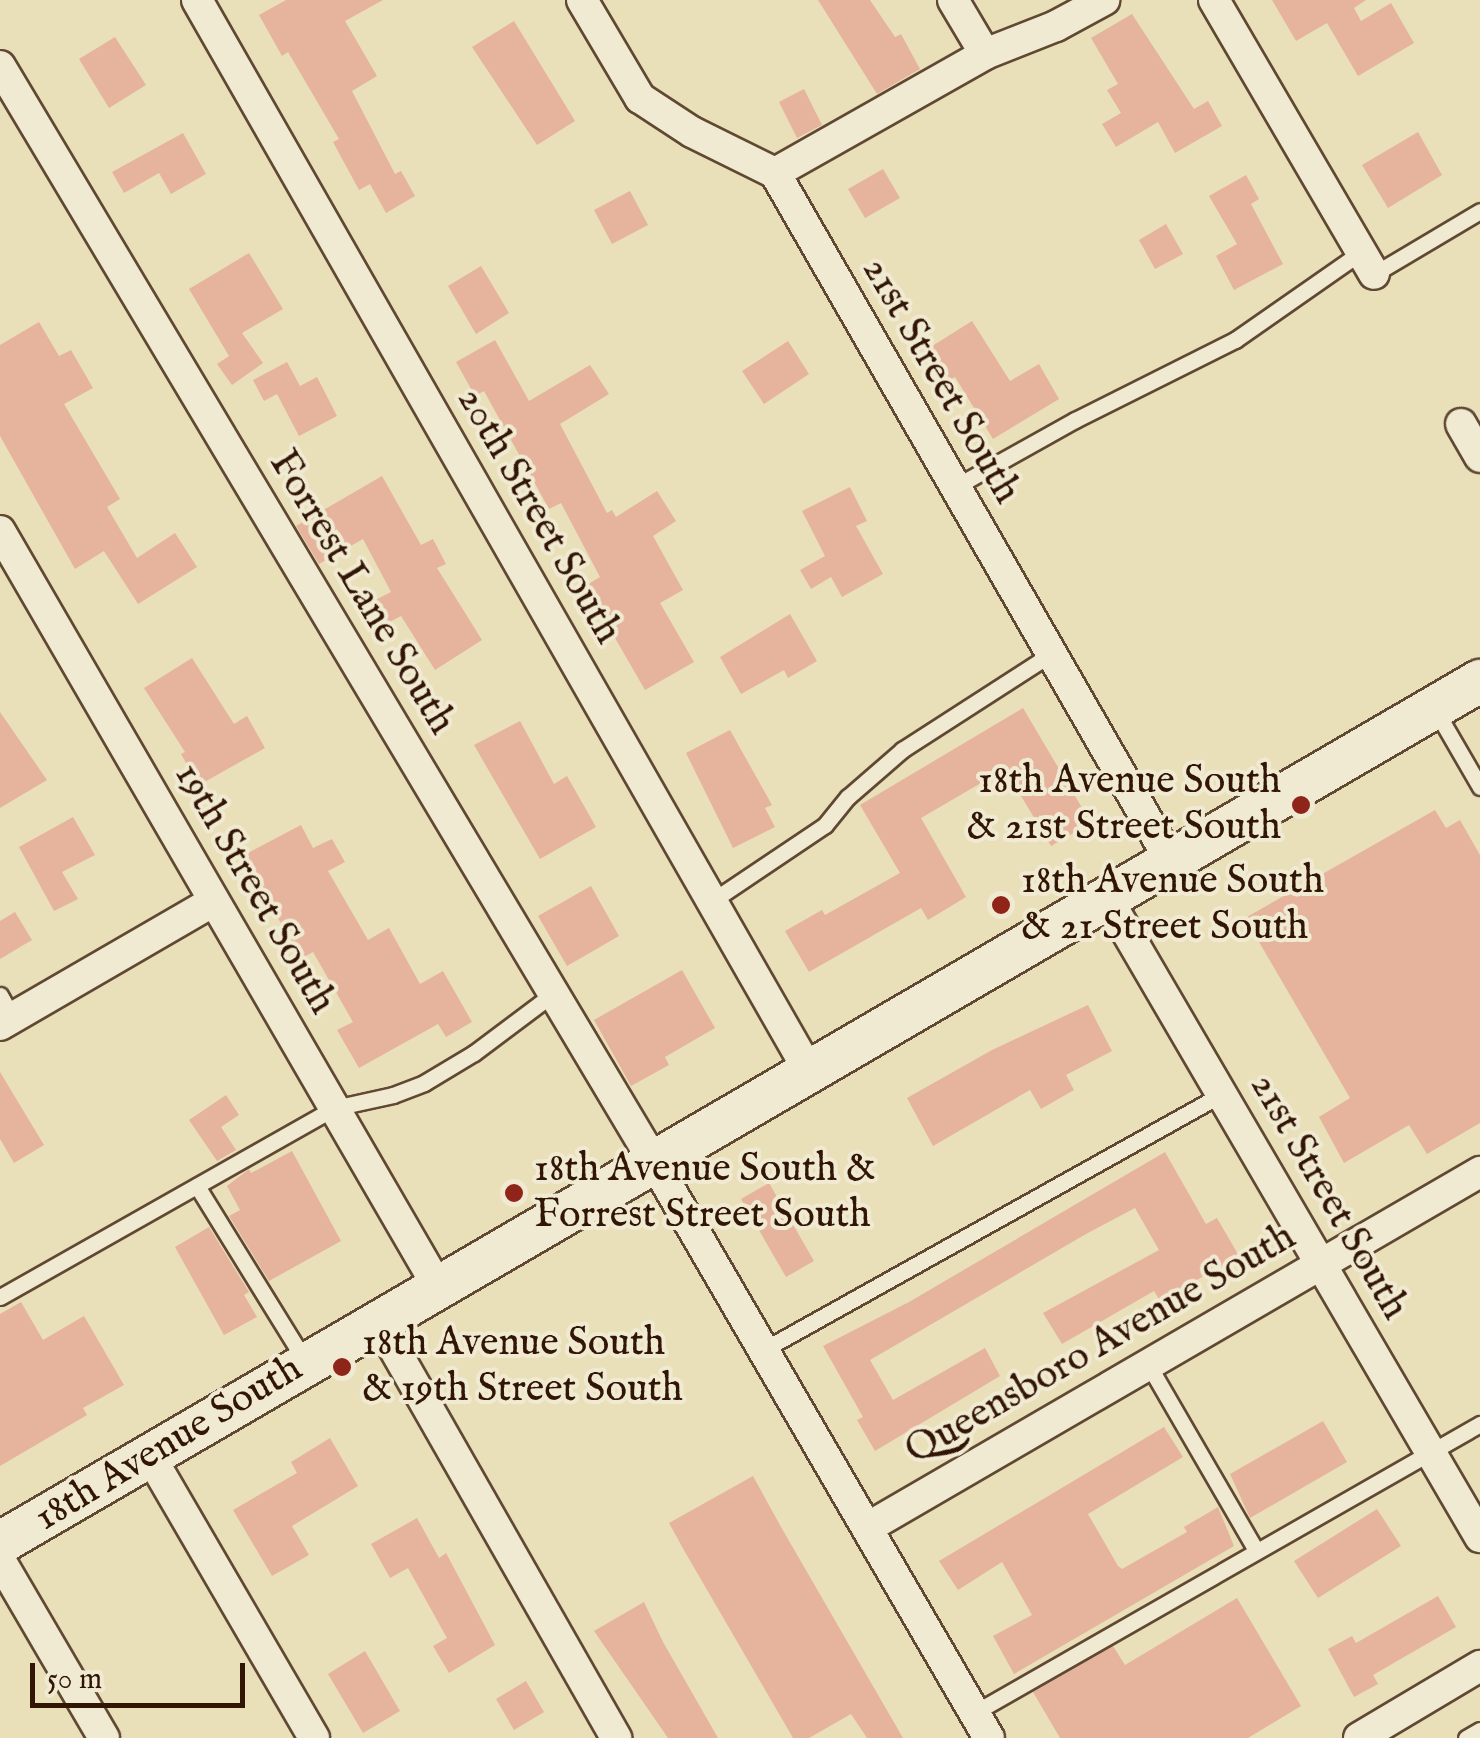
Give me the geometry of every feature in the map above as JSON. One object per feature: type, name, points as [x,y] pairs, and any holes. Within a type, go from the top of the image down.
[{"type":"street","name":"20th Street South","points":[[197,0],[809,1071]]},
{"type":"street","points":[[582,0],[640,98],[692,132],[775,174],[984,54],[1056,26],[1104,0]]},
{"type":"street","points":[[953,0],[984,54]]},
{"type":"street","points":[[1214,0],[1367,263]]},
{"type":"street","name":"Forrest Lane South","points":[[0,66],[654,1162]]},
{"type":"street","name":"21st Street South","points":[[775,174],[1170,860]]},
{"type":"street","points":[[1470,419],[1480,457]]},
{"type":"street","name":"19th Street South","points":[[1,534],[438,1288]]},
{"type":"street","name":"18th Avenue South","points":[[0,1543],[1480,680]]},
{"type":"street","name":"21st Street South","points":[[1107,898],[1480,1537]]},
{"type":"street","points":[[4,1013],[214,901]]},
{"type":"street","points":[[654,1162],[981,1725]]},
{"type":"street","name":"Queensboro Avenue South","points":[[867,1528],[1480,1172]]},
{"type":"street","points":[[379,1322],[616,1738]]},
{"type":"street","points":[[150,1456],[314,1738]]},
{"type":"street","points":[[0,1560],[104,1738]]},
{"type":"street","points":[[1359,1738],[1480,1666]]},
{"type":"lane","points":[[955,487],[1075,420],[1234,340],[1367,263],[1480,211]]},
{"type":"lane","points":[[712,901],[826,825],[848,797],[902,750],[1051,654]]},
{"type":"lane","points":[[1434,708],[1480,788]]},
{"type":"lane","points":[[0,1298],[334,1108],[393,1096],[424,1083],[474,1053],[554,993]]},
{"type":"lane","points":[[764,1350],[1222,1094]]},
{"type":"lane","points":[[196,1186],[306,1362]]},
{"type":"lane","points":[[1148,1364],[1256,1550]]},
{"type":"lane","points":[[981,1725],[1256,1550],[1480,1424]]},
{"type":"lane","points":[[1466,1738],[1480,1730]]},
{"type":"building","points":[[286,0],[383,0],[345,21],[377,76],[352,91],[395,174],[401,171],[415,196],[386,213],[370,184],[359,190],[333,142],[339,139],[288,52],[282,56],[259,15]]},
{"type":"building","points":[[818,0],[870,0],[895,37],[901,34],[920,69],[877,94]]},
{"type":"building","points":[[1272,0],[1366,0],[1354,8],[1361,21],[1391,3],[1414,43],[1358,76],[1327,23],[1296,41]]},
{"type":"building","points":[[1132,14],[1194,109],[1208,101],[1222,126],[1175,153],[1158,122],[1116,147],[1102,124],[1121,113],[1107,90],[1118,84],[1091,38]]},
{"type":"building","points":[[514,21],[575,121],[537,145],[472,47]]},
{"type":"building","points":[[115,37],[146,85],[109,108],[79,59]]},
{"type":"building","points":[[804,89],[822,125],[797,138],[779,102]]},
{"type":"building","points":[[1418,132],[1442,175],[1388,208],[1362,165]]},
{"type":"building","points":[[183,133],[206,174],[171,194],[159,173],[124,193],[112,172]]},
{"type":"building","points":[[883,169],[900,198],[865,218],[848,189]]},
{"type":"building","points":[[1246,175],[1259,199],[1251,204],[1283,264],[1234,290],[1216,256],[1237,244],[1209,196]]},
{"type":"building","points":[[630,191],[648,225],[612,244],[594,210]]},
{"type":"building","points":[[1166,224],[1183,254],[1155,269],[1139,240]]},
{"type":"building","points":[[249,253],[283,309],[242,333],[263,363],[232,385],[217,364],[229,356],[189,289]]},
{"type":"building","points":[[481,266],[509,313],[476,334],[448,286]]},
{"type":"building","points":[[972,321],[1010,381],[1039,364],[1059,399],[993,439],[955,377],[949,381],[929,348]]},
{"type":"building","points":[[39,322],[59,356],[71,350],[93,388],[64,404],[120,499],[107,507],[137,558],[175,533],[197,567],[138,604],[104,551],[75,569],[0,436],[0,345]]},
{"type":"building","points":[[495,340],[529,401],[590,365],[609,394],[560,424],[607,513],[612,510],[616,517],[657,491],[676,521],[653,536],[683,590],[660,603],[694,662],[645,690],[585,586],[600,577],[561,503],[549,509],[484,391],[475,396],[456,362]]},
{"type":"building","points":[[788,341],[809,374],[764,404],[742,371]]},
{"type":"building","points":[[287,362],[300,386],[317,377],[337,416],[299,436],[277,394],[264,401],[253,380]]},
{"type":"building","points":[[382,476],[421,545],[433,539],[446,564],[437,568],[482,640],[435,670],[401,616],[386,624],[373,601],[391,592],[363,539],[319,564],[296,526]]},
{"type":"building","points":[[850,487],[867,521],[856,526],[883,574],[842,597],[831,577],[811,589],[800,570],[825,556],[802,511]]},
{"type":"building","points":[[790,614],[817,661],[788,678],[784,670],[741,694],[720,657]]},
{"type":"building","points":[[192,658],[234,724],[247,716],[265,748],[199,785],[181,754],[185,752],[144,688]]},
{"type":"building","points":[[1023,708],[1091,823],[1051,846],[1005,769],[921,818],[966,897],[928,920],[921,908],[809,972],[785,931],[822,910],[825,915],[900,873],[860,805]]},
{"type":"building","points":[[0,712],[47,780],[0,808]]},
{"type":"building","points":[[520,721],[554,784],[567,776],[596,827],[540,859],[474,745]]},
{"type":"building","points":[[730,730],[772,805],[765,808],[775,827],[733,848],[686,753]]},
{"type":"building","points":[[1435,810],[1446,828],[1460,820],[1480,855],[1480,1123],[1427,1154],[1409,1125],[1344,1163],[1319,1117],[1350,1098],[1245,918]]},
{"type":"building","points":[[73,817],[95,855],[62,872],[78,899],[54,911],[19,847]]},
{"type":"building","points":[[301,825],[313,848],[332,839],[345,862],[328,871],[368,940],[389,928],[420,984],[443,971],[472,1022],[446,1037],[438,1024],[359,1068],[337,1030],[353,1022],[313,952],[299,960],[246,854]]},
{"type":"building","points":[[591,886],[619,936],[567,966],[538,916]]},
{"type":"building","points":[[15,912],[32,940],[0,959],[0,921]]},
{"type":"building","points":[[682,970],[715,1028],[665,1057],[669,1065],[631,1086],[594,1020]]},
{"type":"building","points":[[1088,1005],[1112,1051],[1066,1075],[1074,1090],[1041,1109],[1030,1090],[933,1146],[907,1098],[992,1050]]},
{"type":"building","points":[[0,1072],[44,1145],[14,1163],[0,1139]]},
{"type":"building","points":[[226,1095],[239,1115],[221,1127],[236,1150],[217,1161],[189,1120]]},
{"type":"building","points":[[292,1151],[341,1241],[269,1281],[229,1216],[240,1210],[227,1186],[249,1169],[251,1173]]},
{"type":"building","points":[[1165,1152],[1206,1224],[1217,1218],[1239,1256],[1160,1301],[1154,1291],[1062,1344],[1043,1313],[1159,1250],[1135,1208],[1086,1234],[870,1360],[893,1400],[985,1348],[1000,1376],[875,1451],[857,1420],[863,1417],[823,1346],[909,1302]]},
{"type":"building","points":[[769,1183],[814,1261],[786,1277],[741,1199]]},
{"type":"building","points":[[209,1227],[249,1292],[244,1295],[257,1317],[224,1335],[175,1247]]},
{"type":"building","points":[[21,1302],[43,1340],[84,1316],[124,1385],[83,1408],[87,1415],[0,1466],[0,1314]]},
{"type":"building","points":[[1323,1421],[1347,1462],[1250,1518],[1230,1474]]},
{"type":"building","points":[[1164,1427],[1183,1457],[1088,1514],[1118,1566],[1122,1569],[1187,1532],[1184,1527],[1218,1507],[1234,1546],[1014,1674],[993,1636],[1032,1615],[1002,1562],[958,1590],[939,1561]]},
{"type":"building","points":[[330,1438],[358,1486],[292,1526],[309,1555],[272,1576],[233,1510],[297,1473],[291,1462]]},
{"type":"building","points":[[753,1476],[903,1738],[867,1738],[851,1714],[809,1738],[793,1738],[685,1552],[669,1523]]},
{"type":"building","points":[[1377,1509],[1401,1546],[1318,1598],[1294,1561]]},
{"type":"building","points":[[417,1518],[439,1558],[446,1553],[495,1645],[449,1673],[433,1646],[447,1638],[408,1568],[390,1578],[371,1544]]},
{"type":"building","points":[[1438,1596],[1456,1627],[1373,1675],[1378,1684],[1354,1697],[1328,1649],[1352,1636],[1356,1643]]},
{"type":"building","points":[[1237,1598],[1301,1706],[1248,1738],[1060,1738],[1033,1692],[1113,1646],[1125,1665]]},
{"type":"building","points":[[644,1602],[718,1738],[668,1738],[594,1631]]},
{"type":"building","points":[[365,1651],[400,1711],[363,1733],[328,1674]]},
{"type":"building","points":[[526,1681],[544,1712],[514,1730],[496,1699]]},
{"type":"place","name":"18th Avenue South & 21st Street South","points":[[1301,805]]},
{"type":"place","name":"18th Avenue South & 21 Street South","points":[[1001,905]]},
{"type":"place","name":"18th Avenue South & Forrest Street South","points":[[514,1193]]},
{"type":"place","name":"18th Avenue South & 19th Street South","points":[[342,1367]]}]
